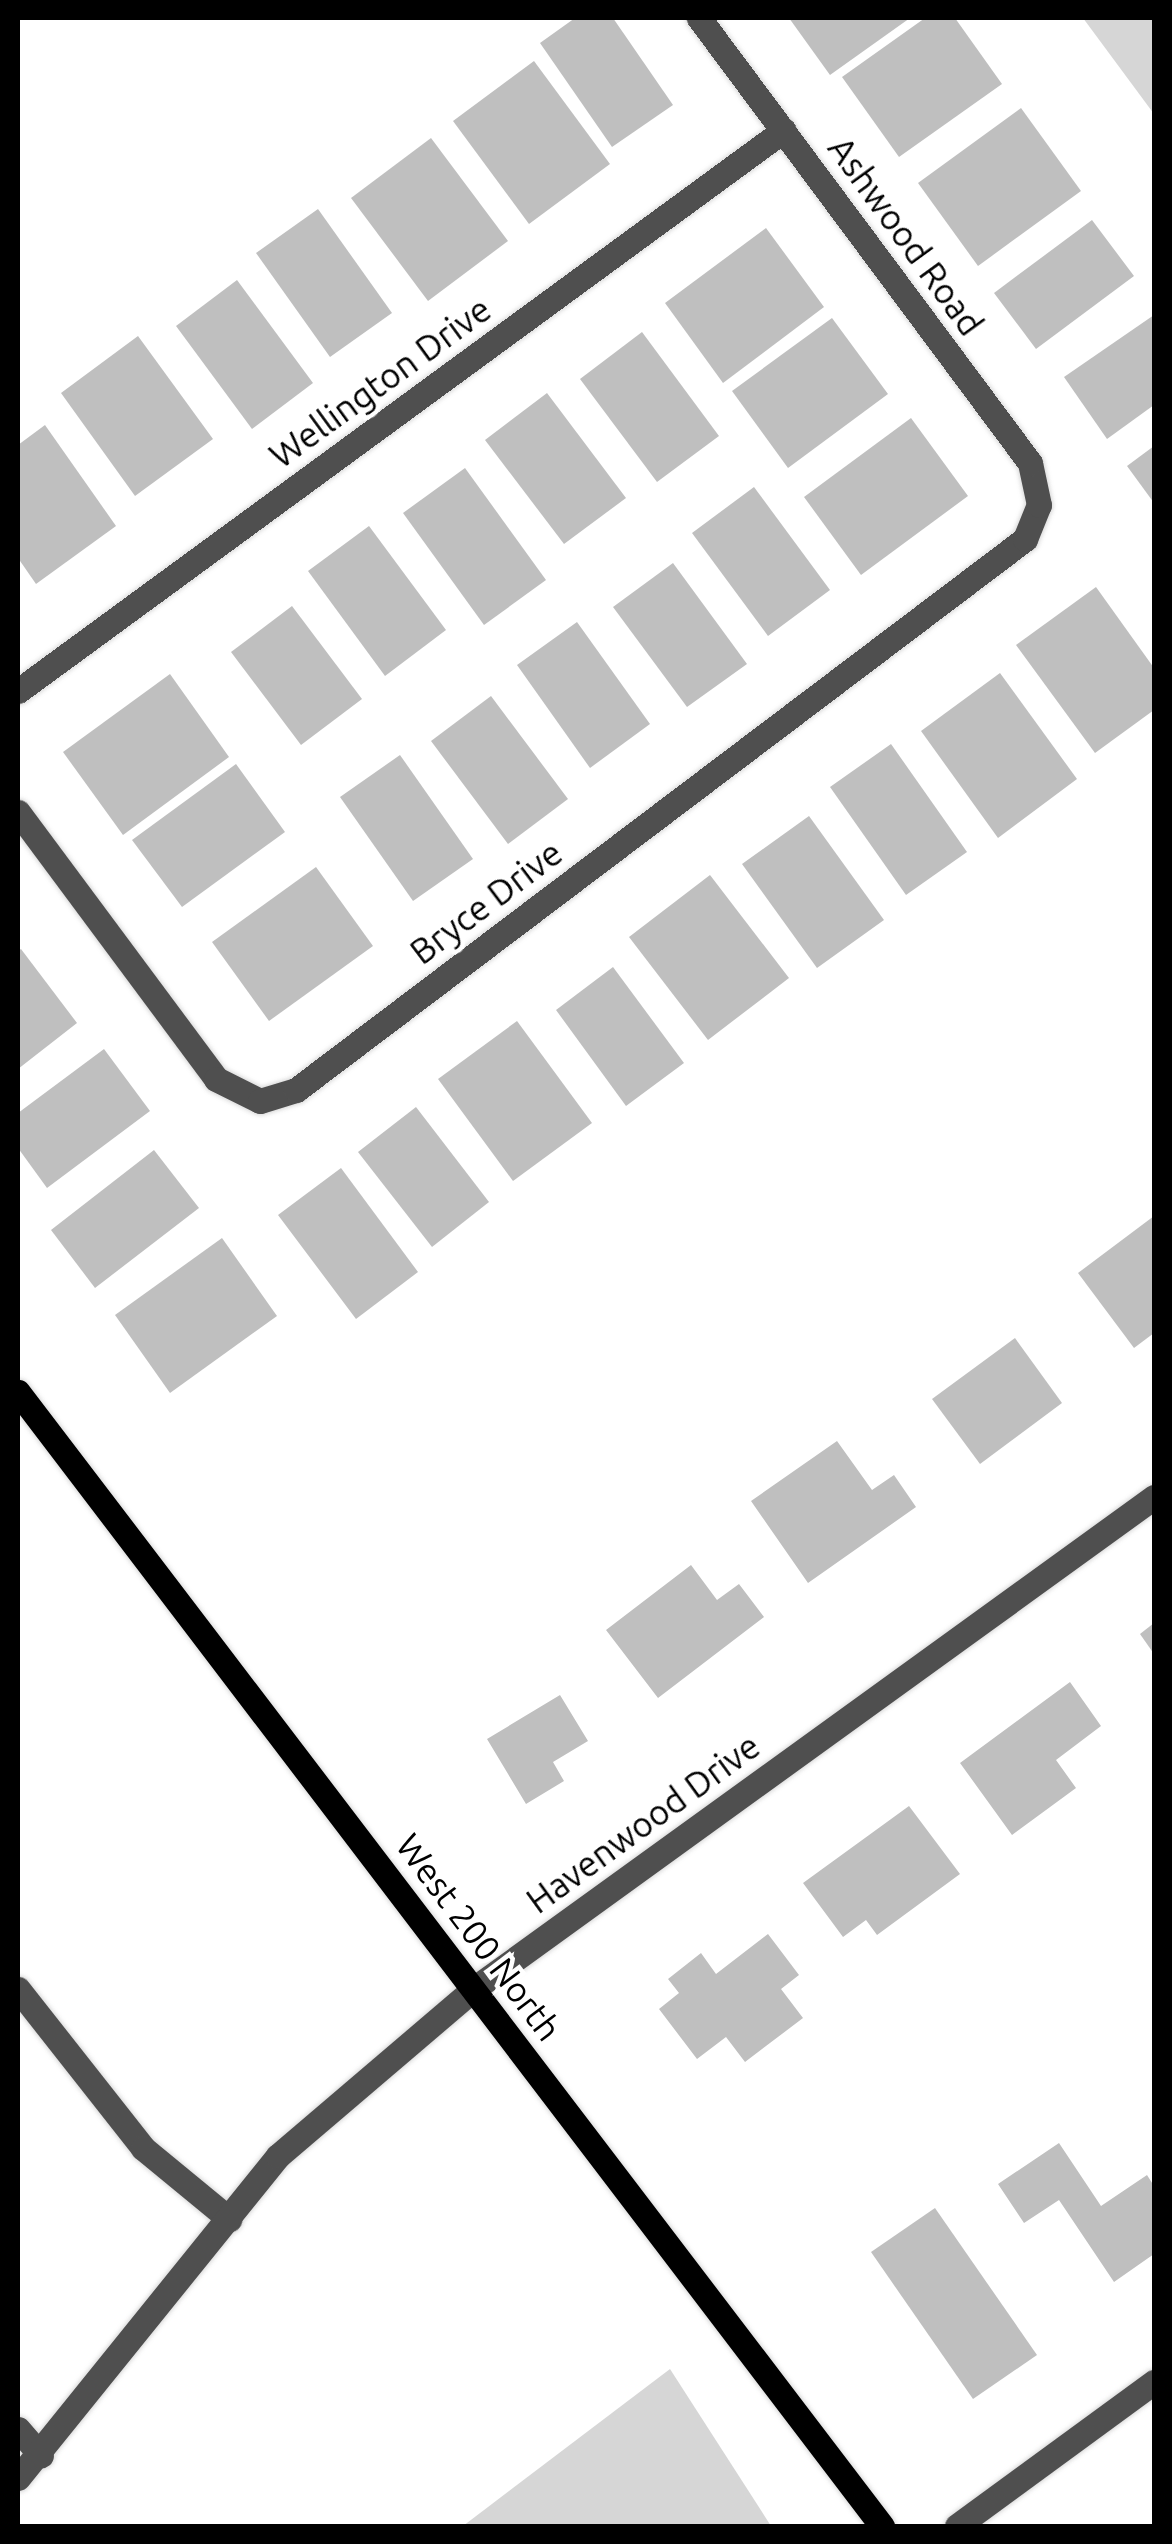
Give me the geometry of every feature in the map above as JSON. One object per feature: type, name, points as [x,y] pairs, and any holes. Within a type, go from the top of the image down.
[{"type":"main road","name":"West 200 North","points":[[18,1392],[882,2526]]},
{"type":"street","name":"Ashwood Road","points":[[699,18],[1030,464],[1039,505]]},
{"type":"street","name":"Wellington Drive","points":[[18,691],[784,130]]},
{"type":"street","name":"Bryce Drive","points":[[18,812],[216,1080],[260,1101],[296,1090],[1025,538],[1039,505]]},
{"type":"street","name":"Havenwood Drive","points":[[18,2478],[41,2455],[278,2156],[474,1988],[1154,1498]]},
{"type":"street","points":[[18,1989],[143,2148],[229,2219]]},
{"type":"street","points":[[956,2526],[1154,2382]]},
{"type":"street","points":[[18,2429],[41,2455]]},
{"type":"shaded area","points":[[1083,18],[1154,18],[1154,114]]},
{"type":"shaded area","points":[[670,2369],[771,2526],[463,2526]]},
{"type":"building","points":[[575,18],[613,18],[673,105],[612,147],[540,43]]},
{"type":"building","points":[[789,18],[910,18],[830,75]]},
{"type":"building","points":[[925,18],[955,18],[1002,84],[899,157],[842,77]]},
{"type":"building","points":[[534,61],[610,164],[529,224],[453,121]]},
{"type":"building","points":[[1021,108],[1081,191],[978,266],[918,183]]},
{"type":"building","points":[[431,138],[508,241],[428,301],[351,198]]},
{"type":"building","points":[[318,209],[392,313],[330,357],[256,253]]},
{"type":"building","points":[[1092,220],[1134,276],[1036,349],[994,293]]},
{"type":"building","points":[[766,228],[824,307],[723,383],[665,303]]},
{"type":"building","points":[[237,280],[313,383],[252,429],[176,326]]},
{"type":"building","points":[[1154,315],[1154,405],[1107,439],[1064,377]]},
{"type":"building","points":[[832,318],[888,394],[788,468],[732,391]]},
{"type":"building","points":[[642,332],[719,436],[657,482],[580,379]]},
{"type":"building","points":[[138,336],[213,439],[135,496],[61,393]]},
{"type":"building","points":[[547,393],[626,498],[564,544],[485,440]]},
{"type":"building","points":[[911,418],[968,496],[861,575],[804,497]]},
{"type":"building","points":[[45,425],[116,526],[36,584],[18,558],[18,445]]},
{"type":"building","points":[[1154,446],[1154,503],[1127,466]]},
{"type":"building","points":[[465,468],[546,580],[484,625],[403,513]]},
{"type":"building","points":[[754,487],[830,590],[768,636],[692,533]]},
{"type":"building","points":[[369,526],[446,630],[385,676],[308,571]]},
{"type":"building","points":[[673,563],[747,664],[687,707],[613,607]]},
{"type":"building","points":[[1096,587],[1154,668],[1154,710],[1095,753],[1016,645]]},
{"type":"building","points":[[292,606],[362,699],[301,745],[231,652]]},
{"type":"building","points":[[577,622],[650,724],[590,768],[517,665]]},
{"type":"building","points":[[1000,673],[1077,779],[998,838],[921,731]]},
{"type":"building","points":[[170,674],[229,757],[123,835],[63,752]]},
{"type":"building","points":[[491,696],[568,799],[508,844],[431,741]]},
{"type":"building","points":[[891,744],[967,852],[906,895],[830,787]]},
{"type":"building","points":[[400,755],[473,859],[413,901],[340,797]]},
{"type":"building","points":[[236,764],[285,832],[182,907],[132,840]]},
{"type":"building","points":[[809,816],[884,920],[817,968],[742,864]]},
{"type":"building","points":[[316,867],[373,946],[269,1021],[212,942]]},
{"type":"building","points":[[710,875],[789,978],[708,1040],[629,937]]},
{"type":"building","points":[[21,949],[77,1023],[18,1069],[18,951]]},
{"type":"building","points":[[613,967],[684,1063],[626,1106],[556,1010]]},
{"type":"building","points":[[517,1021],[592,1123],[513,1181],[438,1079]]},
{"type":"building","points":[[104,1049],[150,1111],[47,1188],[18,1148],[18,1113]]},
{"type":"building","points":[[416,1107],[489,1202],[432,1247],[358,1152]]},
{"type":"building","points":[[154,1150],[199,1208],[95,1288],[51,1230]]},
{"type":"building","points":[[341,1168],[418,1272],[356,1319],[278,1215]]},
{"type":"building","points":[[1154,1216],[1154,1333],[1134,1348],[1078,1273]]},
{"type":"building","points":[[222,1238],[277,1316],[170,1393],[115,1315]]},
{"type":"building","points":[[1015,1338],[1062,1403],[980,1464],[932,1399]]},
{"type":"building","points":[[837,1441],[872,1490],[894,1475],[916,1507],[808,1583],[751,1501]]},
{"type":"building","points":[[691,1565],[717,1600],[739,1584],[764,1617],[658,1698],[606,1630]]},
{"type":"building","points":[[1154,1623],[1154,1654],[1140,1634]]},
{"type":"building","points":[[1070,1682],[1101,1726],[1056,1760],[1076,1788],[1012,1835],[960,1763]]},
{"type":"building","points":[[560,1695],[588,1741],[553,1762],[564,1781],[526,1804],[487,1739]]},
{"type":"building","points":[[909,1806],[960,1874],[877,1935],[866,1920],[843,1937],[803,1883]]},
{"type":"building","points":[[768,1934],[799,1975],[781,1989],[803,2018],[745,2062],[726,2037],[697,2059],[659,2009],[679,1993],[668,1979],[701,1953],[716,1974]]},
{"type":"building","points":[[1059,2143],[1101,2206],[1147,2175],[1154,2186],[1154,2254],[1114,2282],[1059,2200],[1024,2223],[998,2184]]},
{"type":"building","points":[[935,2208],[1037,2355],[973,2399],[871,2252]]}]
